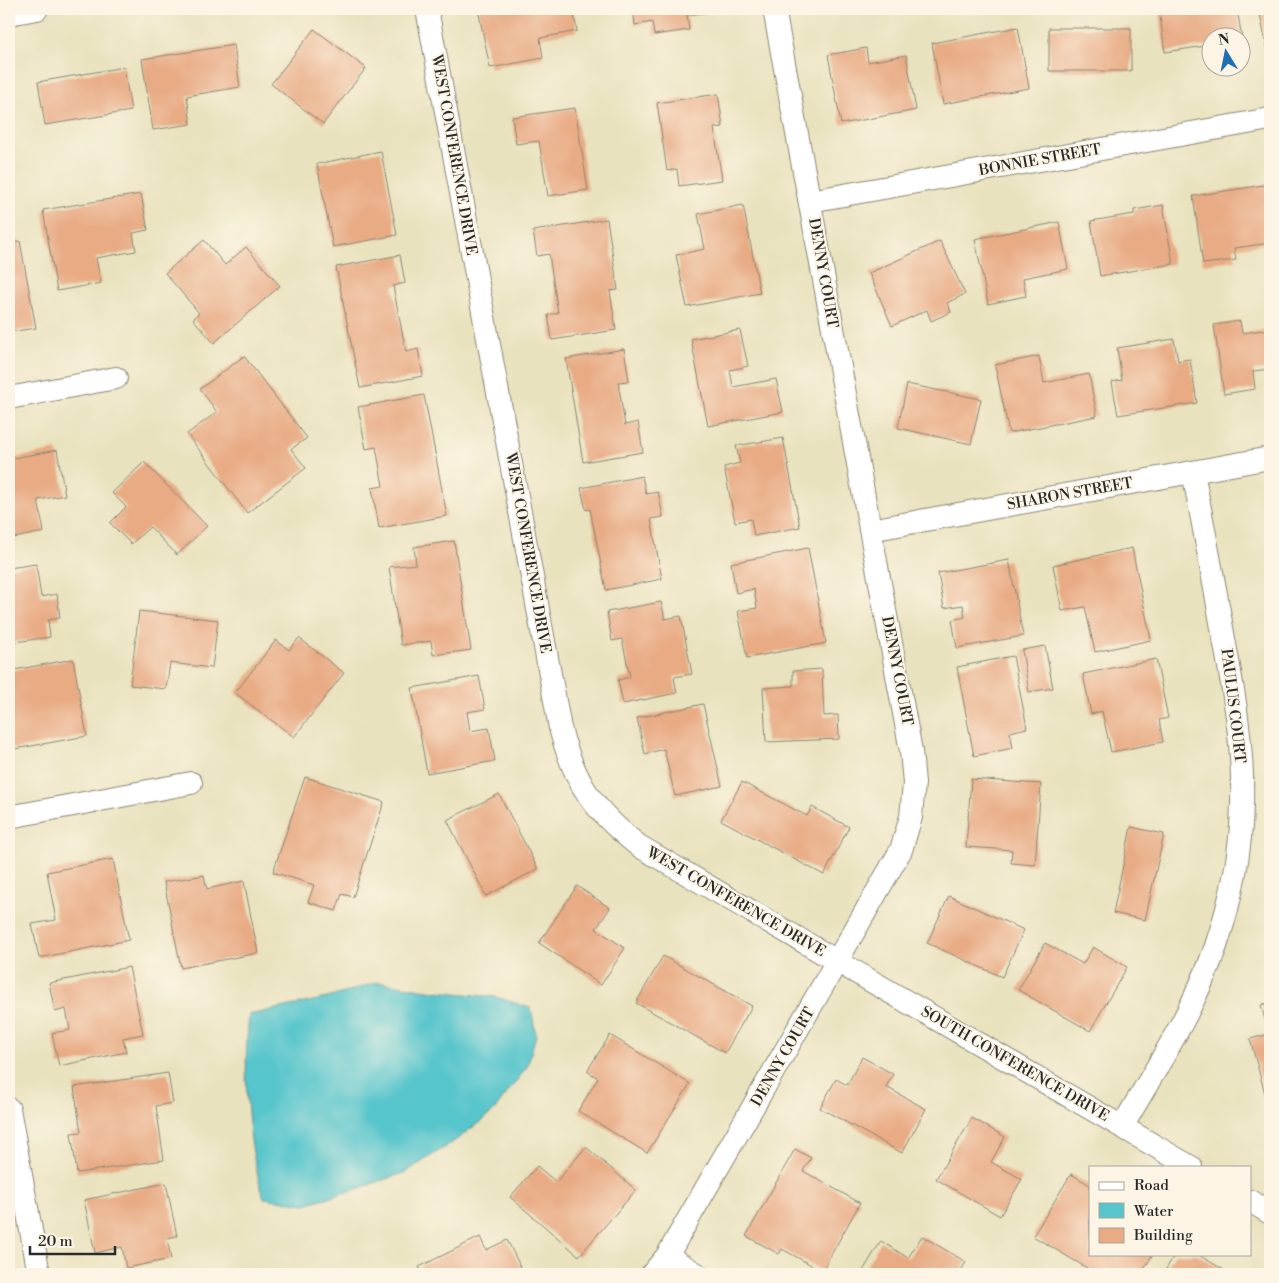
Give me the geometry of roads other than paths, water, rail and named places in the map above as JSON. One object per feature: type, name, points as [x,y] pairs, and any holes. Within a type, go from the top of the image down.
[{"type":"street","points":[[9,14],[37,9]]},
{"type":"street","name":"WEST CONFERENCE DRIVE","points":[[427,9],[558,718],[567,753],[581,784],[595,806],[612,825],[639,846],[838,962]]},
{"type":"street","name":"DENNY COURT","points":[[652,1274],[667,1256],[838,962],[901,850],[911,817],[914,783],[911,751],[774,9]]},
{"type":"street","name":"BONNIE STREET","points":[[810,201],[1270,119]]},
{"type":"street","points":[[9,398],[116,378]]},
{"type":"street","name":"SHARON STREET","points":[[870,530],[1270,458]]},
{"type":"street","name":"PAULUS COURT","points":[[1122,1127],[1181,1025],[1216,946],[1231,890],[1240,833],[1242,804],[1241,746],[1234,692],[1194,472]]},
{"type":"street","points":[[9,817],[191,783]]},
{"type":"street","name":"SOUTH CONFERENCE DRIVE","points":[[838,962],[1189,1166]]},
{"type":"street","points":[[9,1109],[39,1274]]},
{"type":"street","points":[[1252,1202],[1270,1213]]},
{"type":"street","points":[[667,1256],[698,1274]]},
{"type":"water","points":[[378,982],[434,991],[496,997],[531,1008],[536,1035],[527,1067],[493,1112],[456,1140],[406,1172],[305,1204],[264,1198],[253,1154],[246,1083],[249,1015],[331,997]]}]
